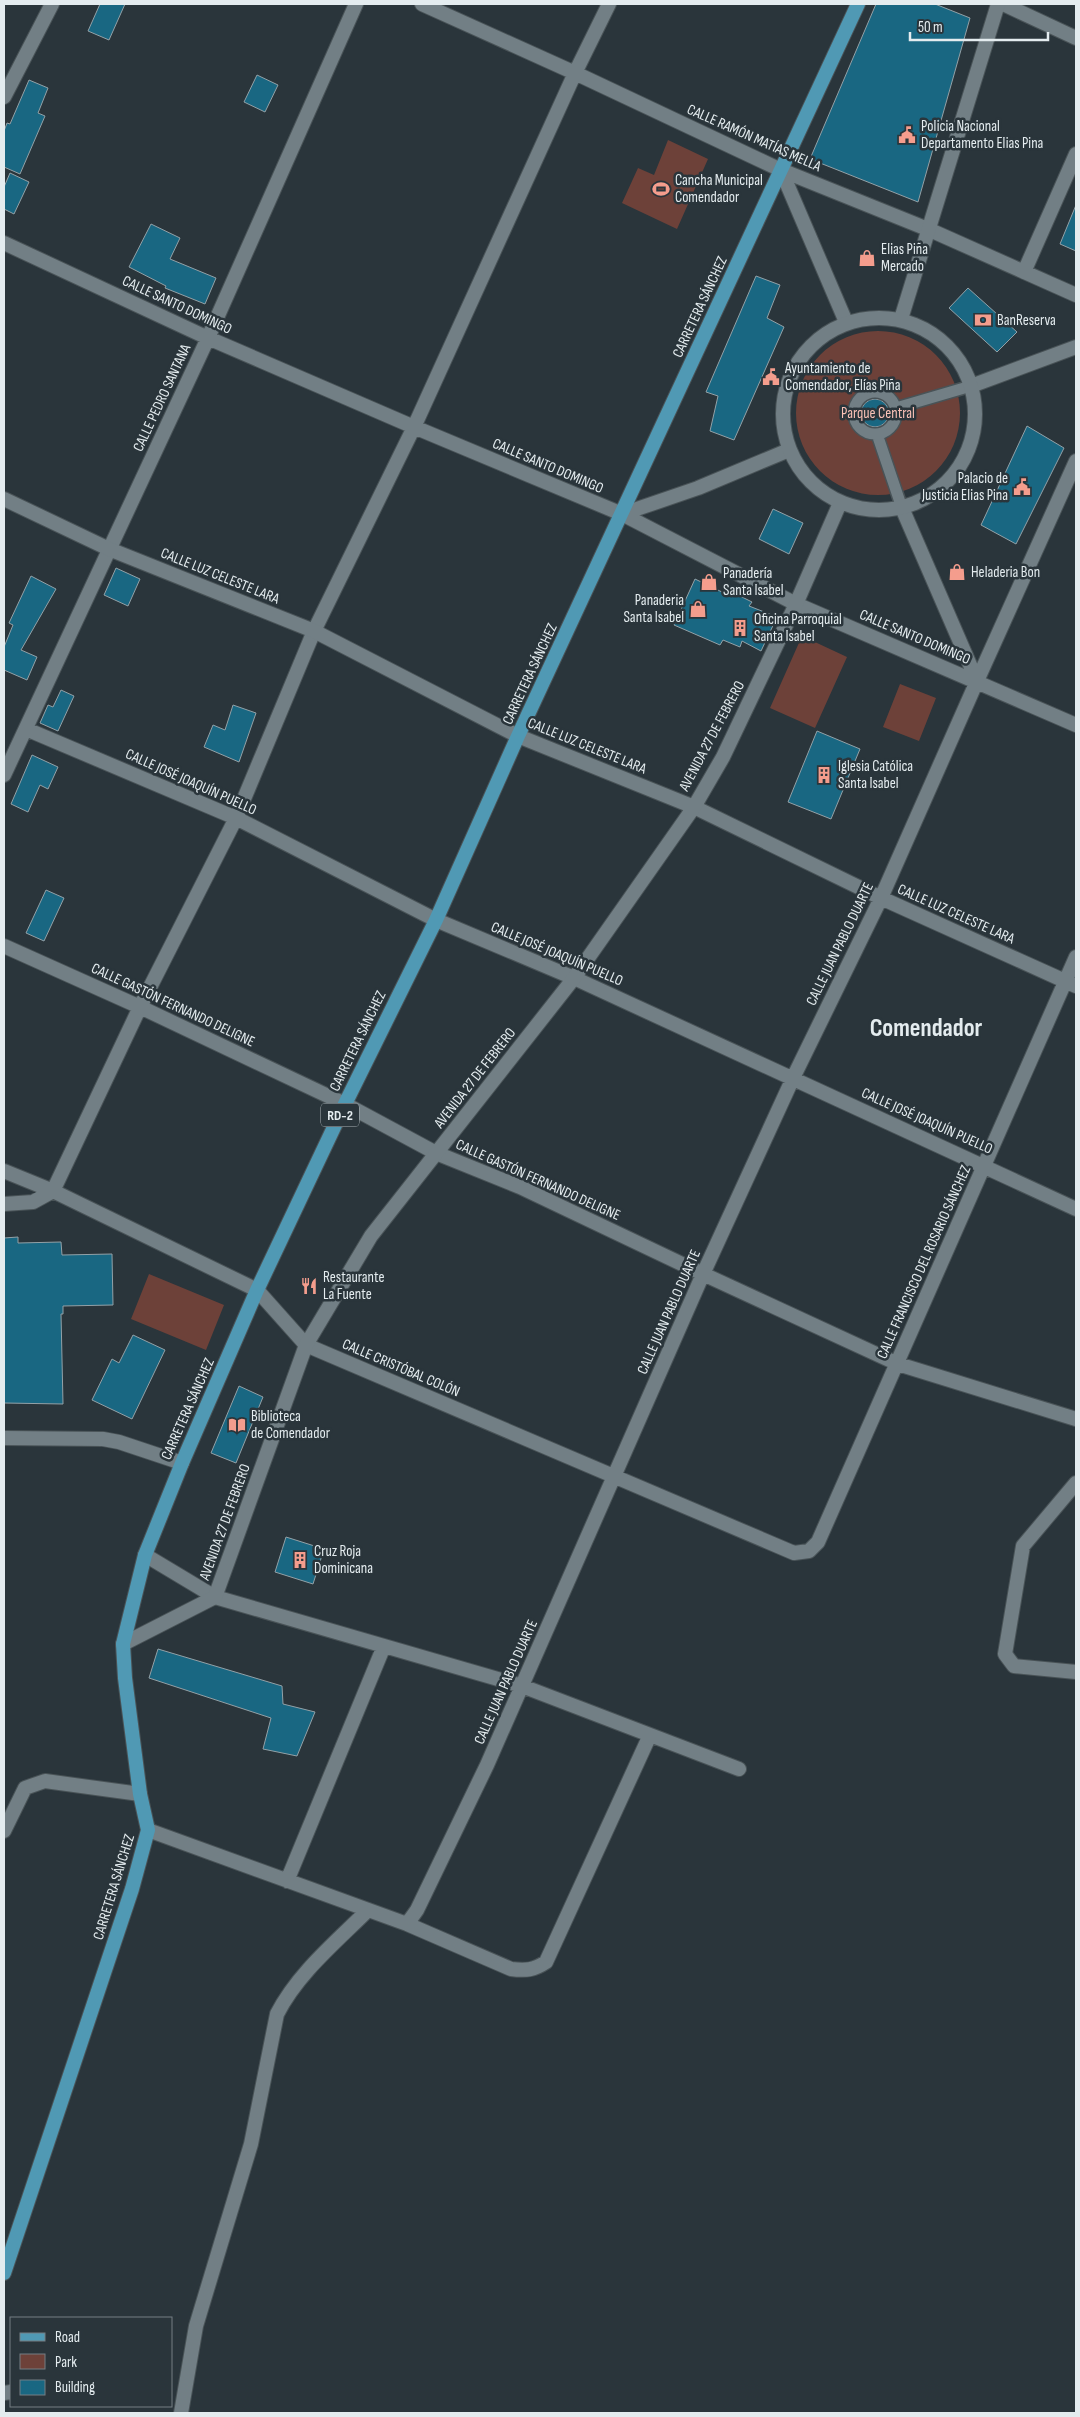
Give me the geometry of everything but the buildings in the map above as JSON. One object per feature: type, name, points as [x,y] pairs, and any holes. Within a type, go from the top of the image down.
[{"type":"main road","name":"CARRETERA SÁNCHEZ","points":[[4,2273],[132,1889],[148,1830],[140,1794],[124,1678],[123,1644],[146,1555],[182,1463],[257,1290],[345,1104],[436,920],[518,736],[858,4]]},
{"type":"street","points":[[4,97],[52,4]]},
{"type":"street","name":"CALLE PEDRO SANTANA","points":[[4,775],[208,338],[356,4]]},
{"type":"street","name":"CALLE RAMÓN MATÍAS MELLA","points":[[422,4],[575,73],[781,170],[930,230],[1076,295]]},
{"type":"street","points":[[4,1204],[33,1202],[53,1191],[140,1007],[236,818],[314,631],[414,428],[575,73],[609,4]]},
{"type":"street","points":[[901,319],[930,230],[998,4]]},
{"type":"street","points":[[1003,4],[1076,38]]},
{"type":"street","points":[[1024,272],[1076,154]]},
{"type":"street","points":[[781,170],[846,322]]},
{"type":"street","name":"CALLE SANTO DOMINGO","points":[[4,243],[208,338],[414,428],[622,514],[796,604],[1076,725]]},
{"type":"street","points":[[874,317],[901,319],[924,328],[945,343],[961,363],[971,386],[976,417],[969,448],[954,475],[931,496],[902,508],[871,510],[840,503],[819,490],[802,472],[789,450],[783,420],[785,389],[798,360],[819,337],[846,322],[874,317]]},
{"type":"street","points":[[896,408],[971,386],[1076,347]]},
{"type":"street","points":[[872,392],[880,392],[893,401],[896,408],[894,423],[889,429],[877,434],[865,431],[856,422],[854,414],[859,400],[872,392]]},
{"type":"street","points":[[877,434],[902,508],[977,681]]},
{"type":"street","points":[[622,514],[698,488],[789,450]]},
{"type":"street","name":"CALLE JUAN PABLO DUARTE","points":[[407,1924],[416,1910],[487,1765],[703,1274],[793,1078],[882,898],[1076,462]]},
{"type":"street","name":"CALLE LUZ CELESTE LARA","points":[[4,499],[109,549],[314,631],[518,736],[694,808],[882,898],[1071,984]]},
{"type":"street","name":"AVENIDA 27 DE FEBRERO","points":[[123,1644],[215,1597],[306,1345],[371,1236],[574,978],[694,808],[724,757],[796,604],[840,503]]},
{"type":"street","name":"CALLE JOSÉ JOAQUÍN PUELLO","points":[[26,729],[236,818],[436,920],[574,978],[985,1165],[1076,1209]]},
{"type":"street","name":"CALLE GASTÓN FERNANDO DELIGNE","points":[[4,946],[140,1007],[345,1104],[436,1153],[520,1187],[898,1364],[1076,1419]]},
{"type":"street","name":"CALLE FRANCISCO DEL ROSARIO SÁNCHEZ","points":[[809,1551],[818,1542],[985,1165],[1071,984],[1076,957]]},
{"type":"street","name":"CALLE CRISTÓBAL COLÓN","points":[[4,1171],[53,1191],[257,1290],[306,1345],[614,1478],[794,1553],[809,1551]]},
{"type":"street","points":[[4,1438],[111,1440],[182,1463]]},
{"type":"street","points":[[1076,1483],[1023,1546],[1006,1654],[1014,1666],[1076,1672]]},
{"type":"street","points":[[146,1555],[215,1597],[522,1686],[739,1769]]},
{"type":"street","points":[[287,1880],[384,1646]]},
{"type":"street","points":[[148,1830],[407,1924],[511,1969],[526,1971],[536,1969],[546,1962],[650,1735]]},
{"type":"street","points":[[4,1831],[25,1788],[45,1781],[140,1794]]},
{"type":"street","points":[[179,2404],[196,2326],[250,2144],[277,2014],[284,2001],[312,1966],[368,1910]]},
{"type":"green space","name":"Cancha Municipal Comendador","points":[[668,140],[708,159],[677,229],[622,203],[638,168],[654,175]]},
{"type":"green space","name":"Parque Central","points":[[886,331],[902,334],[917,340],[942,361],[951,374],[957,389],[960,413],[959,429],[951,452],[930,477],[917,486],[902,492],[870,495],[854,492],[839,486],[814,465],[805,452],[799,437],[796,405],[799,389],[805,374],[826,349],[839,340],[854,334]]},
{"type":"green space","points":[[802,636],[847,657],[815,728],[770,708]]},
{"type":"green space","points":[[900,684],[936,698],[919,741],[883,727]]},
{"type":"green space","points":[[149,1274],[224,1305],[206,1350],[131,1319]]},
{"type":"place","name":"Policia Nacional Departamento Elias Pina","points":[[907,135]]},
{"type":"place","name":"Cancha Municipal Comendador","points":[[661,189]]},
{"type":"place","name":"Elias Piña Mercado","points":[[867,258]]},
{"type":"place","name":"BanReserva","points":[[983,320]]},
{"type":"place","name":"Ayuntamiento de Comendador, Elías Piña","points":[[771,377]]},
{"type":"place","name":"Palacio de Justicia Elias Pina","points":[[1022,487]]},
{"type":"place","name":"Heladeria Bon","points":[[957,572]]},
{"type":"place","name":"Panadería Santa Isabel","points":[[709,582]]},
{"type":"place","name":"Panaderia Santa Isabel","points":[[698,609]]},
{"type":"place","name":"Oficina Parroquial Santa Isabel","points":[[740,628]]},
{"type":"place","name":"Iglesia Católica Santa Isabel","points":[[824,775]]},
{"type":"place","name":"Restaurante La Fuente","points":[[309,1286]]},
{"type":"place","name":"Biblioteca de Comendador","points":[[237,1425]]},
{"type":"place","name":"Cruz Roja Dominicana","points":[[300,1560]]},
{"type":"district","name":"Comendador","points":[[926,1028]]}]
